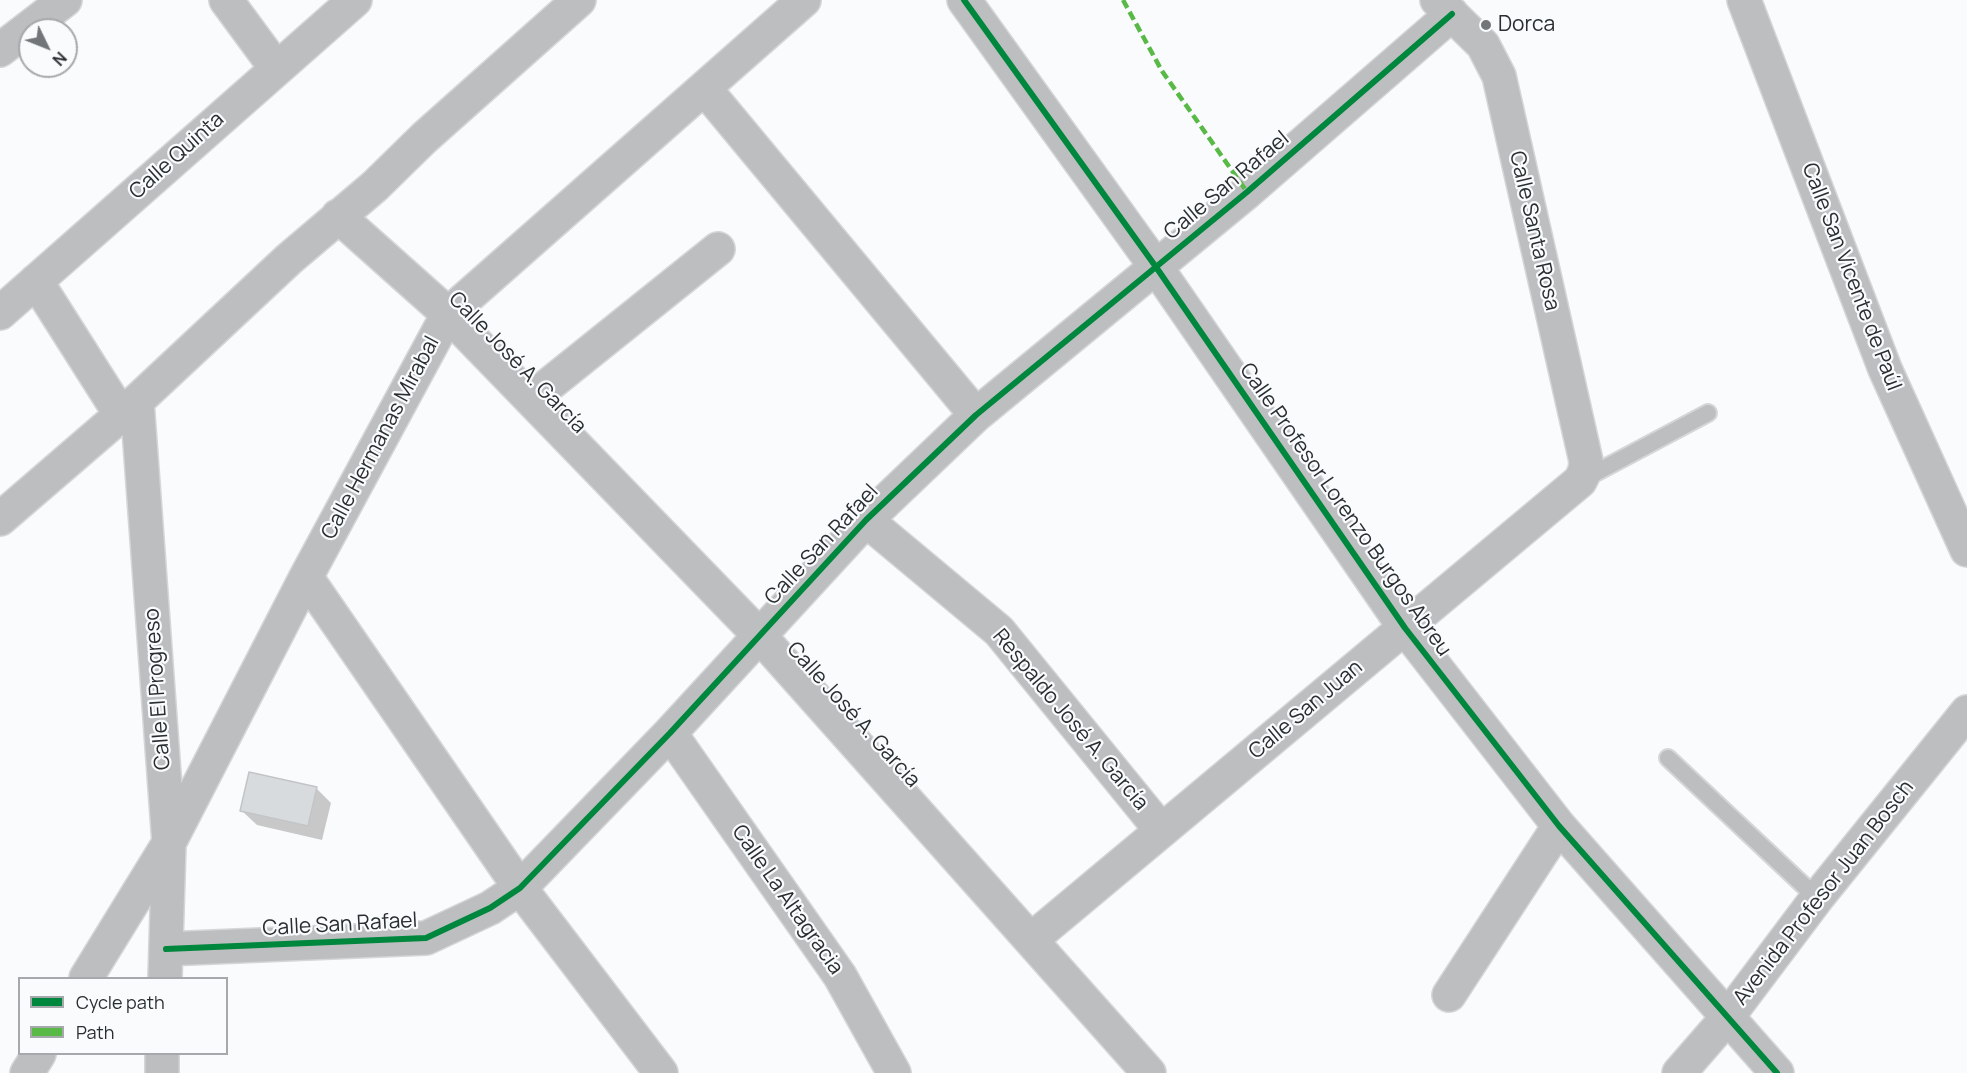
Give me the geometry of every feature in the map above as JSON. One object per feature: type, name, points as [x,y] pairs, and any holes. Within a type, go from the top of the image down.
[{"type":"street","points":[[0,50],[65,0]]},
{"type":"street","points":[[226,0],[276,68]]},
{"type":"street","name":"Calle Quinta","points":[[0,313],[355,0]]},
{"type":"street","points":[[0,519],[129,408],[338,216],[579,0]]},
{"type":"street","name":"Calle Hermanas Mirabal","points":[[87,977],[169,843],[306,577],[448,314],[804,0]]},
{"type":"street","name":"Calle Profesor Lorenzo Burgos Abreu","points":[[964,0],[1156,267],[1405,628],[1559,826],[1726,1019],[1777,1073]]},
{"type":"street","name":"Calle San Vicente de Paúl","points":[[1747,3],[1885,369],[1967,550]]},
{"type":"street","name":"Calle San Rafael","points":[[165,964],[426,938],[490,908],[520,888],[670,733],[866,520],[976,415],[1156,267],[1444,7]]},
{"type":"street","name":"Calle Santa Rosa","points":[[1444,7],[1483,45],[1498,76],[1586,460],[1580,481]]},
{"type":"street","points":[[705,89],[976,415]]},
{"type":"street","name":"Calle José A. García","points":[[338,216],[448,314],[759,635],[1032,939],[1137,1069]]},
{"type":"street","points":[[531,399],[718,249]]},
{"type":"street","points":[[36,281],[129,408]]},
{"type":"street","name":"Calle El Progreso","points":[[129,408],[169,843],[165,964]]},
{"type":"street","name":"Calle San Juan","points":[[1032,939],[1580,481]]},
{"type":"street","name":"Respaldo José A. García","points":[[866,520],[999,631],[1161,830]]},
{"type":"street","points":[[306,577],[520,888],[661,1073]]},
{"type":"street","name":"Avenida Profesor Juan Bosch","points":[[1679,1073],[1726,1019],[1817,898],[1967,712]]},
{"type":"street","name":"Calle La Altagracia","points":[[670,733],[840,976],[894,1073]]},
{"type":"street","points":[[1449,995],[1559,826]]},
{"type":"street","points":[[27,1073],[38,1055]]},
{"type":"street","points":[[162,1055],[162,1073]]},
{"type":"lane","points":[[1580,481],[1708,413]]},
{"type":"lane","points":[[1668,758],[1817,898]]},
{"type":"building","points":[[249,772],[317,787],[308,826],[240,811]]},
{"type":"marked path","points":[[1123,0],[1162,71],[1247,192]]},
{"type":"cycle path","points":[[964,0],[1156,267],[1405,628],[1559,826],[1777,1073]]},
{"type":"cycle path","points":[[166,949],[426,938],[490,908],[520,888],[670,733],[866,520],[976,415],[1247,192],[1452,14]]},
{"type":"place","name":"Dorca","points":[[1486,25]]}]
